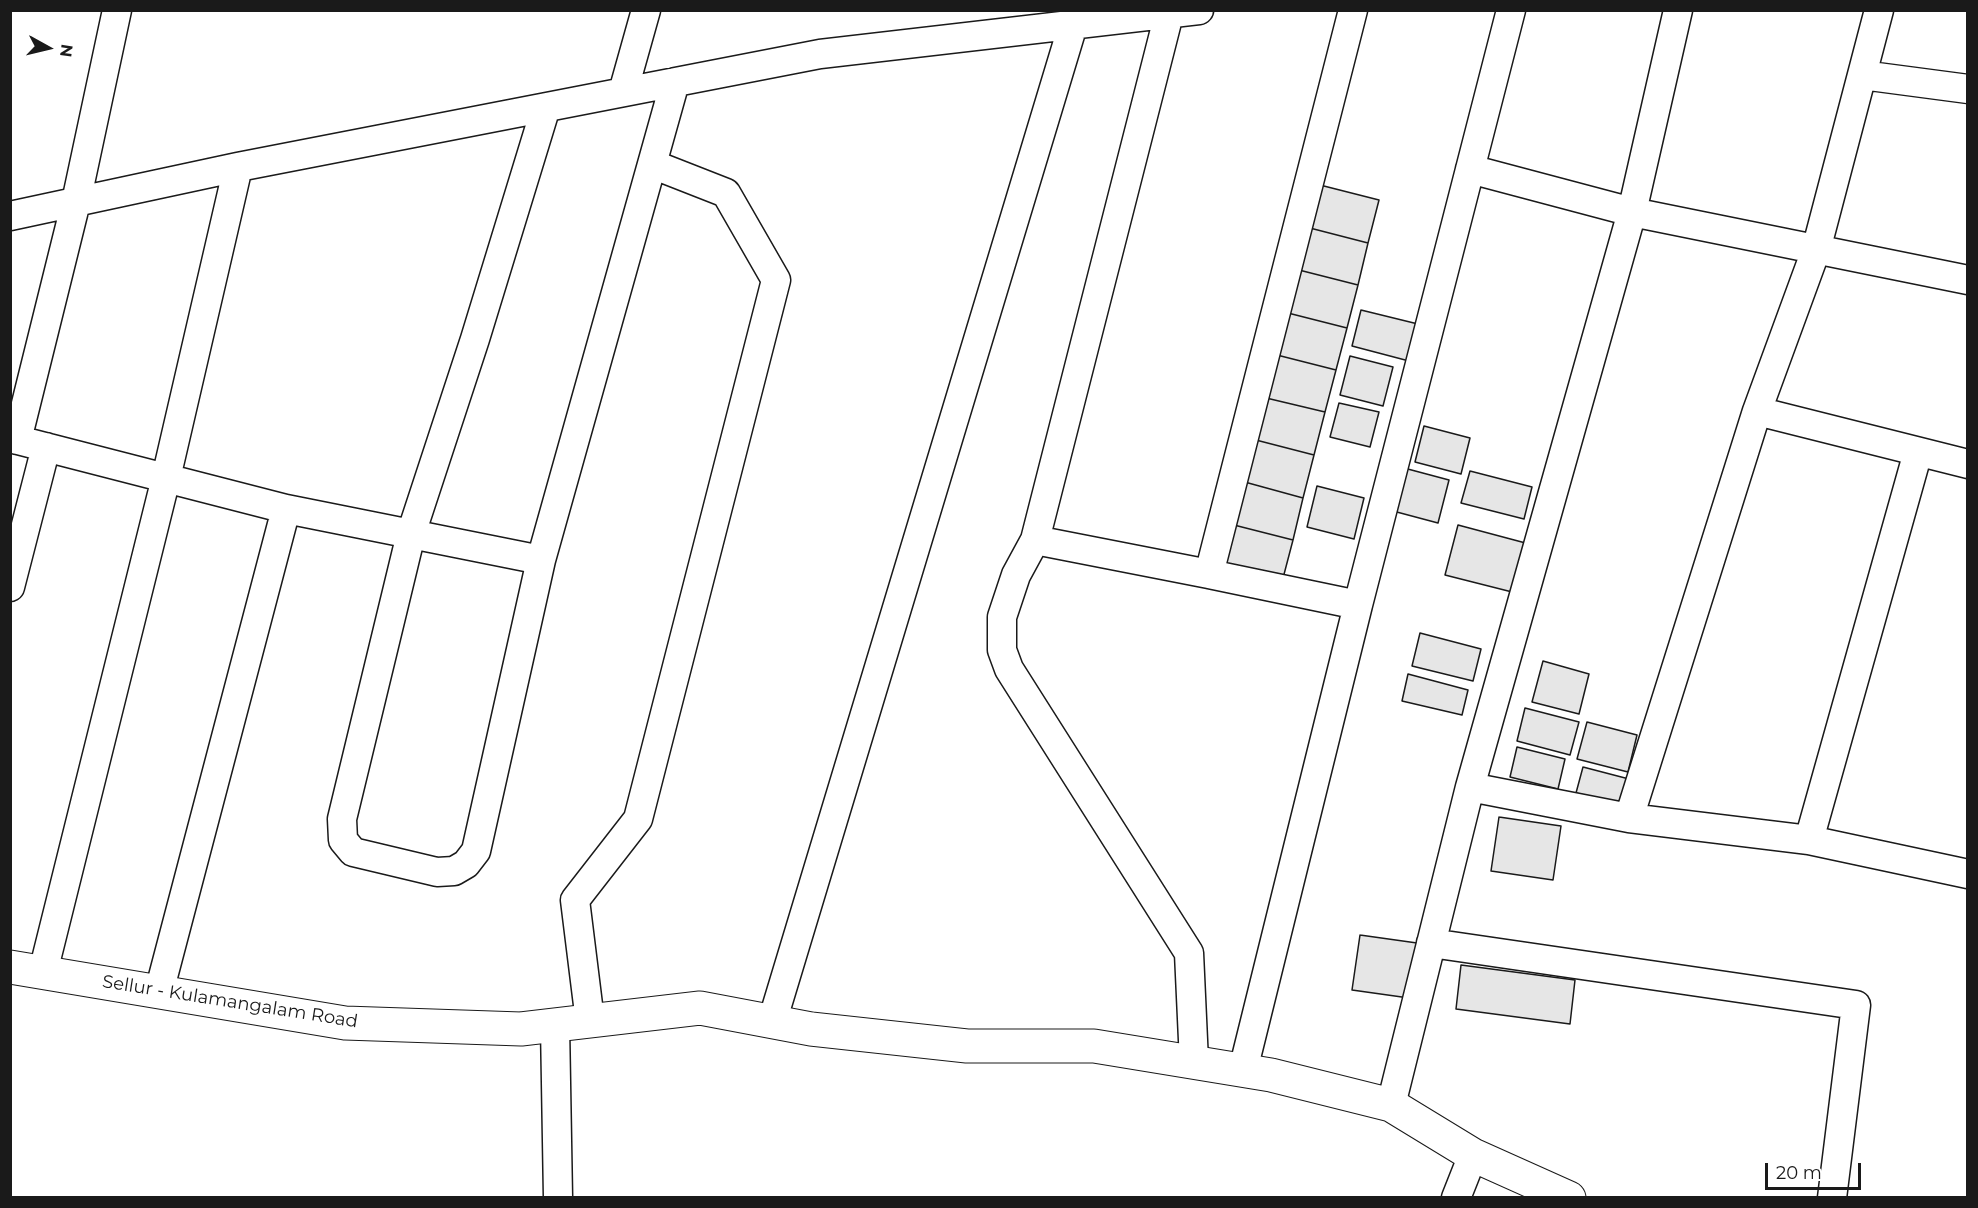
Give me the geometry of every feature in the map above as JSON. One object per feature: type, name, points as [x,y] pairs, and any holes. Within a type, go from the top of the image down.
[{"type":"main road","name":"Sellur - Kulamangalam Road","points":[[10,967],[345,1023],[521,1029],[700,1008],[811,1029],[967,1046],[1094,1046],[1243,1070],[1391,1106],[1473,1155],[1569,1197]]},
{"type":"street","points":[[117,10],[76,202],[14,439],[286,509],[540,560]]},
{"type":"street","points":[[623,92],[646,10]]},
{"type":"street","points":[[1209,574],[1353,10]]},
{"type":"street","points":[[1243,1070],[1358,605],[1511,10]]},
{"type":"street","points":[[1391,1106],[1470,787],[1632,212],[1678,10]]},
{"type":"street","points":[[1629,818],[1757,411],[1816,250],[1879,10]]},
{"type":"street","points":[[10,216],[238,167],[820,54],[1073,25],[1164,12],[1199,11]]},
{"type":"street","points":[[1164,12],[1035,540],[1016,575],[1002,617],[1002,650],[1009,669],[1189,953],[1194,1062]]},
{"type":"street","points":[[772,1022],[1073,25]]},
{"type":"street","points":[[1862,75],[1968,89]]},
{"type":"street","points":[[546,107],[475,339],[411,534],[342,819],[343,840],[353,852],[437,872],[454,871],[466,864],[476,851],[540,560],[675,82]]},
{"type":"street","points":[[590,1021],[575,900],[638,819],[776,280],[726,193],[652,164]]},
{"type":"street","points":[[43,972],[166,478],[238,167]]},
{"type":"street","points":[[1470,170],[1632,212],[1968,280]]},
{"type":"street","points":[[1757,411],[1968,464]]},
{"type":"street","points":[[10,586],[46,447]]},
{"type":"street","points":[[1809,840],[1918,452]]},
{"type":"street","points":[[159,992],[286,509]]},
{"type":"street","points":[[1035,540],[1358,605]]},
{"type":"street","points":[[1470,787],[1629,818],[1809,840],[1968,874]]},
{"type":"street","points":[[1431,943],[1856,1005],[1832,1197]]},
{"type":"street","points":[[555,1025],[558,1197]]},
{"type":"street","points":[[1456,1197],[1473,1155]]},
{"type":"building","points":[[1316,184],[1379,200],[1368,243],[1306,227]]},
{"type":"building","points":[[1306,227],[1368,243],[1358,285],[1295,269]]},
{"type":"building","points":[[1295,269],[1358,285],[1347,328],[1284,312]]},
{"type":"building","points":[[1361,310],[1418,324],[1409,361],[1352,346]]},
{"type":"building","points":[[1284,312],[1347,328],[1336,370],[1273,354]]},
{"type":"building","points":[[1273,354],[1336,370],[1325,412],[1262,397]]},
{"type":"building","points":[[1350,356],[1393,367],[1383,406],[1340,395]]},
{"type":"building","points":[[1262,397],[1325,412],[1314,455],[1252,439]]},
{"type":"building","points":[[1339,403],[1379,412],[1370,447],[1330,437]]},
{"type":"building","points":[[1424,426],[1470,438],[1461,474],[1415,462]]},
{"type":"building","points":[[1252,439],[1314,455],[1303,498],[1241,481]]},
{"type":"building","points":[[1404,468],[1449,480],[1438,523],[1393,511]]},
{"type":"building","points":[[1470,471],[1532,487],[1524,519],[1461,503]]},
{"type":"building","points":[[1241,481],[1303,498],[1293,540],[1230,524]]},
{"type":"building","points":[[1317,486],[1364,498],[1354,539],[1307,527]]},
{"type":"building","points":[[1230,524],[1293,540],[1282,582],[1219,567]]},
{"type":"building","points":[[1458,525],[1533,545],[1520,594],[1445,575]]},
{"type":"building","points":[[1420,633],[1481,649],[1473,681],[1412,666]]},
{"type":"building","points":[[1543,661],[1589,674],[1579,714],[1532,702]]},
{"type":"building","points":[[1408,674],[1468,690],[1462,715],[1402,701]]},
{"type":"building","points":[[1525,708],[1579,722],[1570,755],[1517,741]]},
{"type":"building","points":[[1587,722],[1637,735],[1628,772],[1577,759]]},
{"type":"building","points":[[1517,747],[1565,759],[1558,789],[1510,777]]},
{"type":"building","points":[[1583,767],[1629,779],[1622,805],[1576,793]]},
{"type":"building","points":[[1499,817],[1561,826],[1553,880],[1491,871]]},
{"type":"building","points":[[1360,935],[1417,943],[1409,998],[1352,990]]},
{"type":"building","points":[[1461,965],[1575,980],[1570,1024],[1456,1009]]}]
